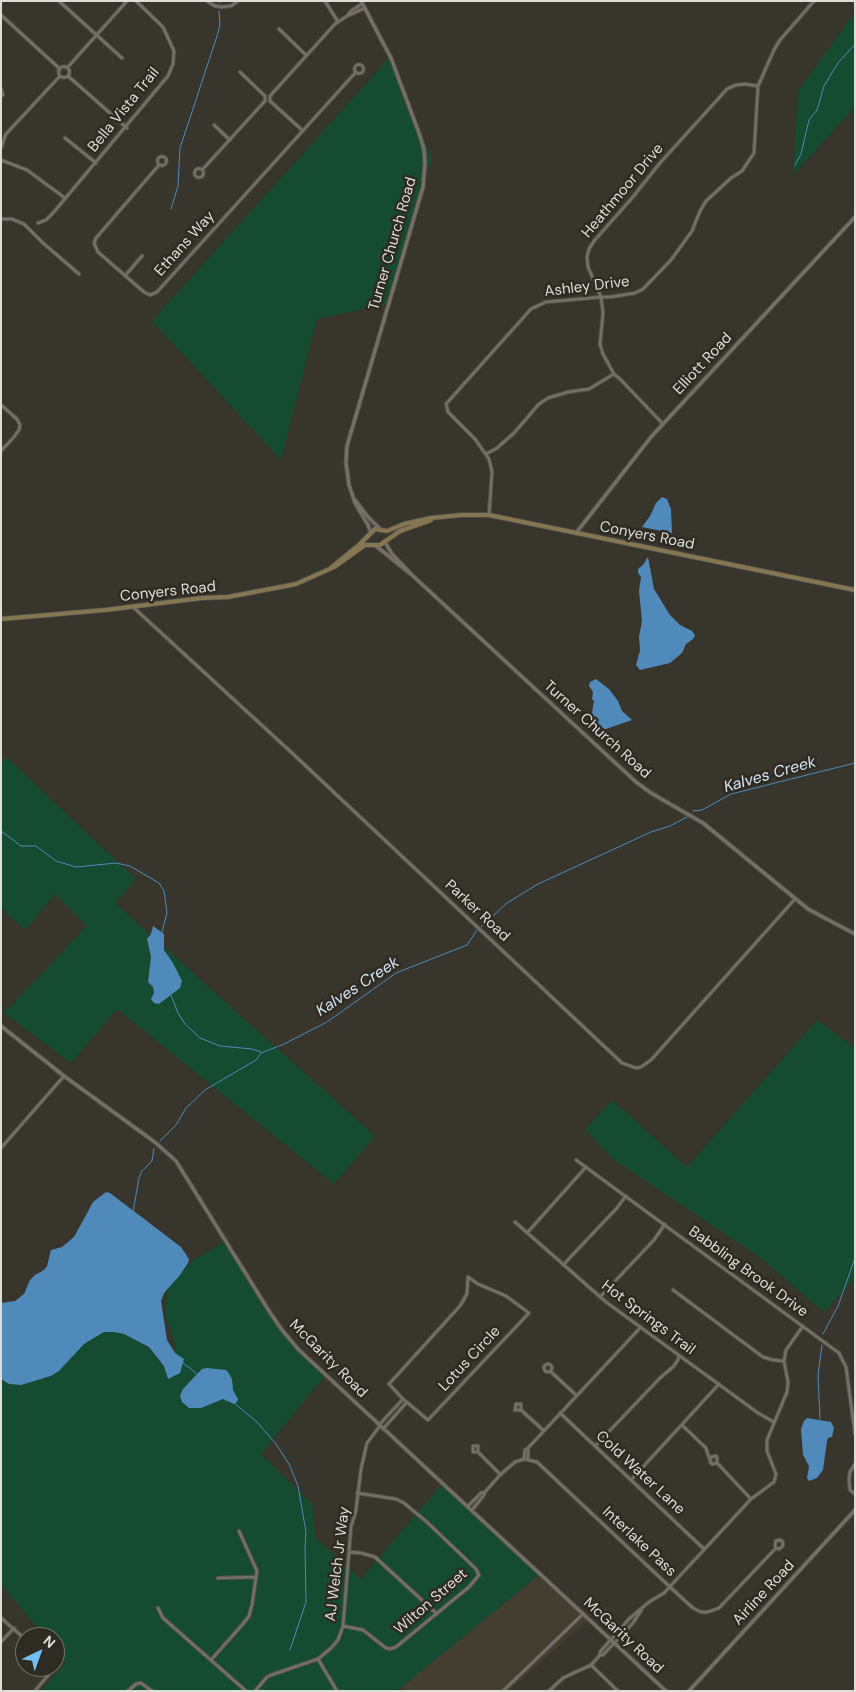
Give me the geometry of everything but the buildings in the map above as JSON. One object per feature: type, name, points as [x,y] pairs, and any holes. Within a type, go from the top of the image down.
[{"type":"main road","name":"Conyers Road","points":[[382,530],[412,521],[433,518],[489,515],[855,590]]},
{"type":"main road","name":"Conyers Road","points":[[385,541],[405,528],[433,518]]},
{"type":"main road","points":[[375,530],[382,530],[386,535],[385,541],[374,545],[370,540],[370,534],[375,530]]},
{"type":"main road","name":"Conyers Road","points":[[332,567],[370,534]]},
{"type":"main road","name":"Conyers Road","points":[[1,619],[133,607],[202,598],[228,597],[296,584],[347,559],[363,546],[374,545]]},
{"type":"street","points":[[59,1],[122,58]]},
{"type":"street","points":[[1,15],[60,68],[67,68],[127,1]]},
{"type":"street","name":"Bella Vista Trail","points":[[38,223],[46,220],[66,198],[127,128],[168,76],[173,64],[174,51],[163,27],[136,1]]},
{"type":"street","points":[[207,1],[214,6],[224,7],[231,6],[238,1]]},
{"type":"street","points":[[324,1],[338,22]]},
{"type":"street","name":"Ashley Drive","points":[[489,515],[492,472],[486,454],[475,439],[448,412],[446,404],[449,399],[531,308],[546,302],[630,294],[643,290],[685,242],[706,201],[748,164],[754,153],[756,139],[758,86],[780,40],[814,1]]},
{"type":"street","points":[[347,16],[362,2]]},
{"type":"street","name":"Turner Church Road","points":[[362,2],[392,58],[424,149],[425,176],[347,446],[348,478],[356,506],[368,525],[370,534]]},
{"type":"street","points":[[303,131],[270,100],[270,96],[338,22],[365,8]]},
{"type":"street","points":[[279,29],[306,55]]},
{"type":"street","points":[[60,68],[58,73],[60,76]]},
{"type":"street","points":[[67,68],[68,76]]},
{"type":"street","points":[[240,72],[265,96],[270,96]]},
{"type":"street","name":"Ethans Way","points":[[159,165],[94,242],[96,250],[145,293],[150,295],[156,293],[356,72]]},
{"type":"street","points":[[60,76],[63,78],[68,76]]},
{"type":"street","points":[[1,148],[6,134],[60,76]]},
{"type":"street","points":[[68,76],[127,128]]},
{"type":"street","name":"Heathmoor Drive","points":[[663,424],[614,374],[603,354],[600,344],[601,297],[588,267],[587,257],[589,249],[594,240],[632,198],[660,163],[727,89],[745,84],[758,86]]},
{"type":"street","points":[[1,89],[4,95]]},
{"type":"street","points":[[265,96],[265,101]]},
{"type":"street","points":[[202,170],[265,101],[270,100]]},
{"type":"street","points":[[214,125],[230,140]]},
{"type":"street","points":[[66,138],[96,163]]},
{"type":"street","points":[[1,160],[27,170],[66,198]]},
{"type":"street","name":"Elliott Road","points":[[576,533],[608,490],[663,424],[855,217]]},
{"type":"street","points":[[1,219],[12,219],[24,224],[79,274]]},
{"type":"street","points":[[125,276],[142,256]]},
{"type":"street","points":[[486,454],[497,448],[514,433],[539,404],[548,398],[563,393],[589,389],[614,374]]},
{"type":"street","points":[[1,405],[17,419],[20,425],[14,438],[1,451]]},
{"type":"street","name":"Turner Church Road","points":[[355,500],[368,517],[382,530]]},
{"type":"street","name":"Turner Church Road","points":[[385,541],[392,554],[412,575],[636,782],[651,793],[703,823],[795,900],[817,915],[855,934]]},
{"type":"street","name":"Turner Church Road","points":[[374,545],[412,575]]},
{"type":"street","name":"Parker Road","points":[[133,607],[291,752],[622,1063],[636,1068],[642,1067],[651,1060],[795,900]]},
{"type":"street","name":"McGarity Road","points":[[1,1026],[64,1076],[156,1143],[176,1161],[215,1227],[282,1330],[299,1350],[666,1691]]},
{"type":"street","points":[[1,1148],[64,1076]]},
{"type":"street","name":"Babbling Brook Drive","points":[[576,1160],[841,1355],[845,1363],[855,1434]]},
{"type":"street","points":[[527,1233],[586,1167]]},
{"type":"street","points":[[563,1265],[626,1196]]},
{"type":"street","name":"Hot Springs Trail","points":[[515,1222],[600,1297],[758,1413],[774,1422]]},
{"type":"street","points":[[600,1297],[654,1240],[665,1224]]},
{"type":"street","name":"Lotus Circle","points":[[403,1399],[389,1384],[460,1306],[467,1294],[468,1277],[478,1284],[506,1296],[529,1313],[428,1420],[407,1402]]},
{"type":"street","points":[[673,1290],[763,1357],[784,1361]]},
{"type":"street","points":[[549,1691],[563,1678],[591,1665],[629,1619],[670,1586],[752,1499],[772,1485],[776,1474],[766,1444],[768,1434],[788,1390],[784,1361],[788,1346],[803,1326]]},
{"type":"street","points":[[524,1459],[526,1450],[543,1430],[641,1327]]},
{"type":"street","points":[[595,1446],[673,1366],[679,1356]]},
{"type":"street","points":[[550,1371],[576,1395]]},
{"type":"street","points":[[631,1480],[719,1384]]},
{"type":"street","points":[[848,1387],[855,1386]]},
{"type":"street","points":[[403,1399],[407,1402],[381,1426],[403,1399]]},
{"type":"street","points":[[521,1410],[543,1430]]},
{"type":"street","name":"Cold Water Lane","points":[[560,1413],[704,1549]]},
{"type":"street","points":[[682,1425],[706,1448],[712,1464],[717,1463],[752,1499]]},
{"type":"street","name":"AJ Welch Jr Way","points":[[255,1691],[267,1677],[318,1659],[338,1640],[343,1626],[349,1552],[357,1493],[367,1443],[381,1426]]},
{"type":"street","points":[[472,1510],[485,1492],[512,1464],[528,1459],[528,1448]]},
{"type":"street","points":[[478,1452],[500,1475]]},
{"type":"street","points":[[710,1460],[710,1457],[716,1456],[718,1458],[717,1463]]},
{"type":"street","name":"Interlake Pass","points":[[528,1459],[542,1465],[696,1610],[712,1612],[722,1606],[776,1548]]},
{"type":"street","points":[[855,1464],[850,1472],[849,1482],[850,1490],[855,1494]]},
{"type":"street","points":[[468,1506],[480,1494],[485,1492]]},
{"type":"street","name":"Wilton Street","points":[[343,1626],[363,1630],[383,1646],[390,1649],[396,1647],[469,1587],[479,1575],[476,1569],[404,1503],[396,1499],[357,1493]]},
{"type":"street","name":"Airline Road","points":[[689,1691],[855,1510]]},
{"type":"street","points":[[211,1660],[248,1616],[256,1577],[255,1565],[239,1531]]},
{"type":"street","points":[[349,1552],[375,1557],[437,1614]]},
{"type":"street","points":[[218,1578],[256,1577]]},
{"type":"street","points":[[158,1608],[163,1618],[246,1691]]},
{"type":"street","points":[[600,1655],[603,1655],[615,1643],[642,1610]]},
{"type":"street","points":[[503,1691],[583,1614]]},
{"type":"street","points":[[1,1618],[14,1628],[1,1642]]},
{"type":"street","points":[[318,1659],[337,1691]]},
{"type":"street","points":[[591,1665],[618,1691]]},
{"type":"street","points":[[35,1691],[47,1677]]},
{"type":"street","points":[[128,1691],[136,1684],[141,1683],[152,1691]]},
{"type":"shaded area","points":[[538,1576],[588,1620],[508,1691],[405,1691],[401,1687]]},
{"type":"green space","points":[[855,12],[855,107],[793,175],[798,91]]},
{"type":"green space","points":[[390,57],[432,159],[419,190],[387,304],[317,319],[281,460],[152,321]]},
{"type":"green space","points":[[6,757],[136,879],[115,903],[375,1136],[334,1184],[117,1009],[71,1063],[4,1013],[87,926],[55,894],[25,930],[1,908],[1,762]]},
{"type":"green space","points":[[817,1020],[855,1048],[855,1278],[824,1312],[758,1256],[613,1159],[585,1129],[612,1100],[687,1167]]},
{"type":"green space","points":[[224,1242],[294,1347],[324,1377],[261,1454],[312,1504],[316,1539],[361,1579],[443,1483],[540,1574],[397,1691],[40,1691],[53,1677],[65,1677],[65,1627],[37,1627],[1,1584],[1,1379],[9,1384],[21,1385],[51,1376],[59,1371],[84,1344],[104,1332],[119,1332],[141,1342],[154,1352],[164,1366],[175,1353],[174,1339],[165,1314],[167,1290],[178,1274],[194,1260]]},
{"type":"water","points":[[662,497],[667,499],[671,509],[672,533],[642,527],[656,503]]},
{"type":"water","points":[[648,557],[654,589],[670,615],[680,625],[692,631],[695,635],[686,644],[682,653],[670,663],[640,670],[636,665],[640,651],[639,637],[642,621],[639,591],[641,577],[638,569]]},
{"type":"water","points":[[596,679],[609,689],[618,701],[622,711],[632,720],[603,730],[598,735],[590,724],[594,701],[592,699],[593,692],[589,686],[590,682]]},
{"type":"water","points":[[153,926],[164,934],[164,950],[182,981],[180,988],[159,1004],[154,1003],[151,999],[154,993],[153,987],[148,982],[151,957],[147,939],[151,934]]},
{"type":"water","points":[[106,1192],[110,1193],[181,1247],[189,1259],[180,1275],[164,1293],[161,1301],[167,1340],[175,1353],[184,1359],[180,1373],[168,1379],[164,1366],[149,1347],[124,1334],[104,1332],[84,1344],[59,1371],[51,1376],[21,1385],[9,1384],[1,1379],[1,1303],[15,1301],[24,1294],[30,1280],[47,1266],[51,1250],[62,1247],[74,1237],[93,1202]]},
{"type":"water","points":[[202,1369],[226,1370],[228,1372],[232,1379],[233,1390],[238,1399],[237,1402],[234,1404],[223,1399],[201,1408],[189,1408],[182,1402],[180,1396],[183,1389]]},
{"type":"water","points":[[807,1418],[831,1422],[834,1428],[832,1437],[828,1438],[827,1441],[823,1470],[817,1478],[809,1481],[807,1478],[809,1466],[803,1455],[801,1429]]},
{"type":"waterway","points":[[171,209],[178,186],[180,148],[217,36],[220,25],[219,11]]},
{"type":"waterway","points":[[795,165],[801,154],[809,120],[817,110],[824,86],[838,63],[855,44]]},
{"type":"waterway","name":"Kalves Creek","points":[[693,811],[702,810],[731,794],[855,763]]},
{"type":"waterway","name":"Kalves Creek","points":[[481,927],[507,903],[538,884],[687,817]]},
{"type":"waterway","points":[[1,831],[21,846],[36,846],[56,861],[76,867],[116,863],[130,866],[159,883],[164,891],[167,913],[162,932]]},
{"type":"waterway","name":"Kalves Creek","points":[[160,1141],[176,1125],[186,1108],[205,1090],[256,1060],[261,1053],[284,1044],[327,1022],[396,973],[467,945],[477,930]]},
{"type":"waterway","points":[[171,995],[178,1013],[185,1024],[200,1038],[220,1046],[252,1049],[261,1052]]},
{"type":"waterway","name":"Kalves Creek","points":[[133,1212],[139,1178],[142,1171],[152,1161],[154,1148]]},
{"type":"waterway","points":[[823,1334],[838,1306],[855,1258]]},
{"type":"waterway","points":[[820,1419],[818,1375],[822,1345]]},
{"type":"waterway","points":[[183,1363],[197,1374]]},
{"type":"waterway","points":[[234,1403],[257,1422],[276,1444],[289,1464],[298,1486],[306,1532],[306,1602],[290,1650]]}]
